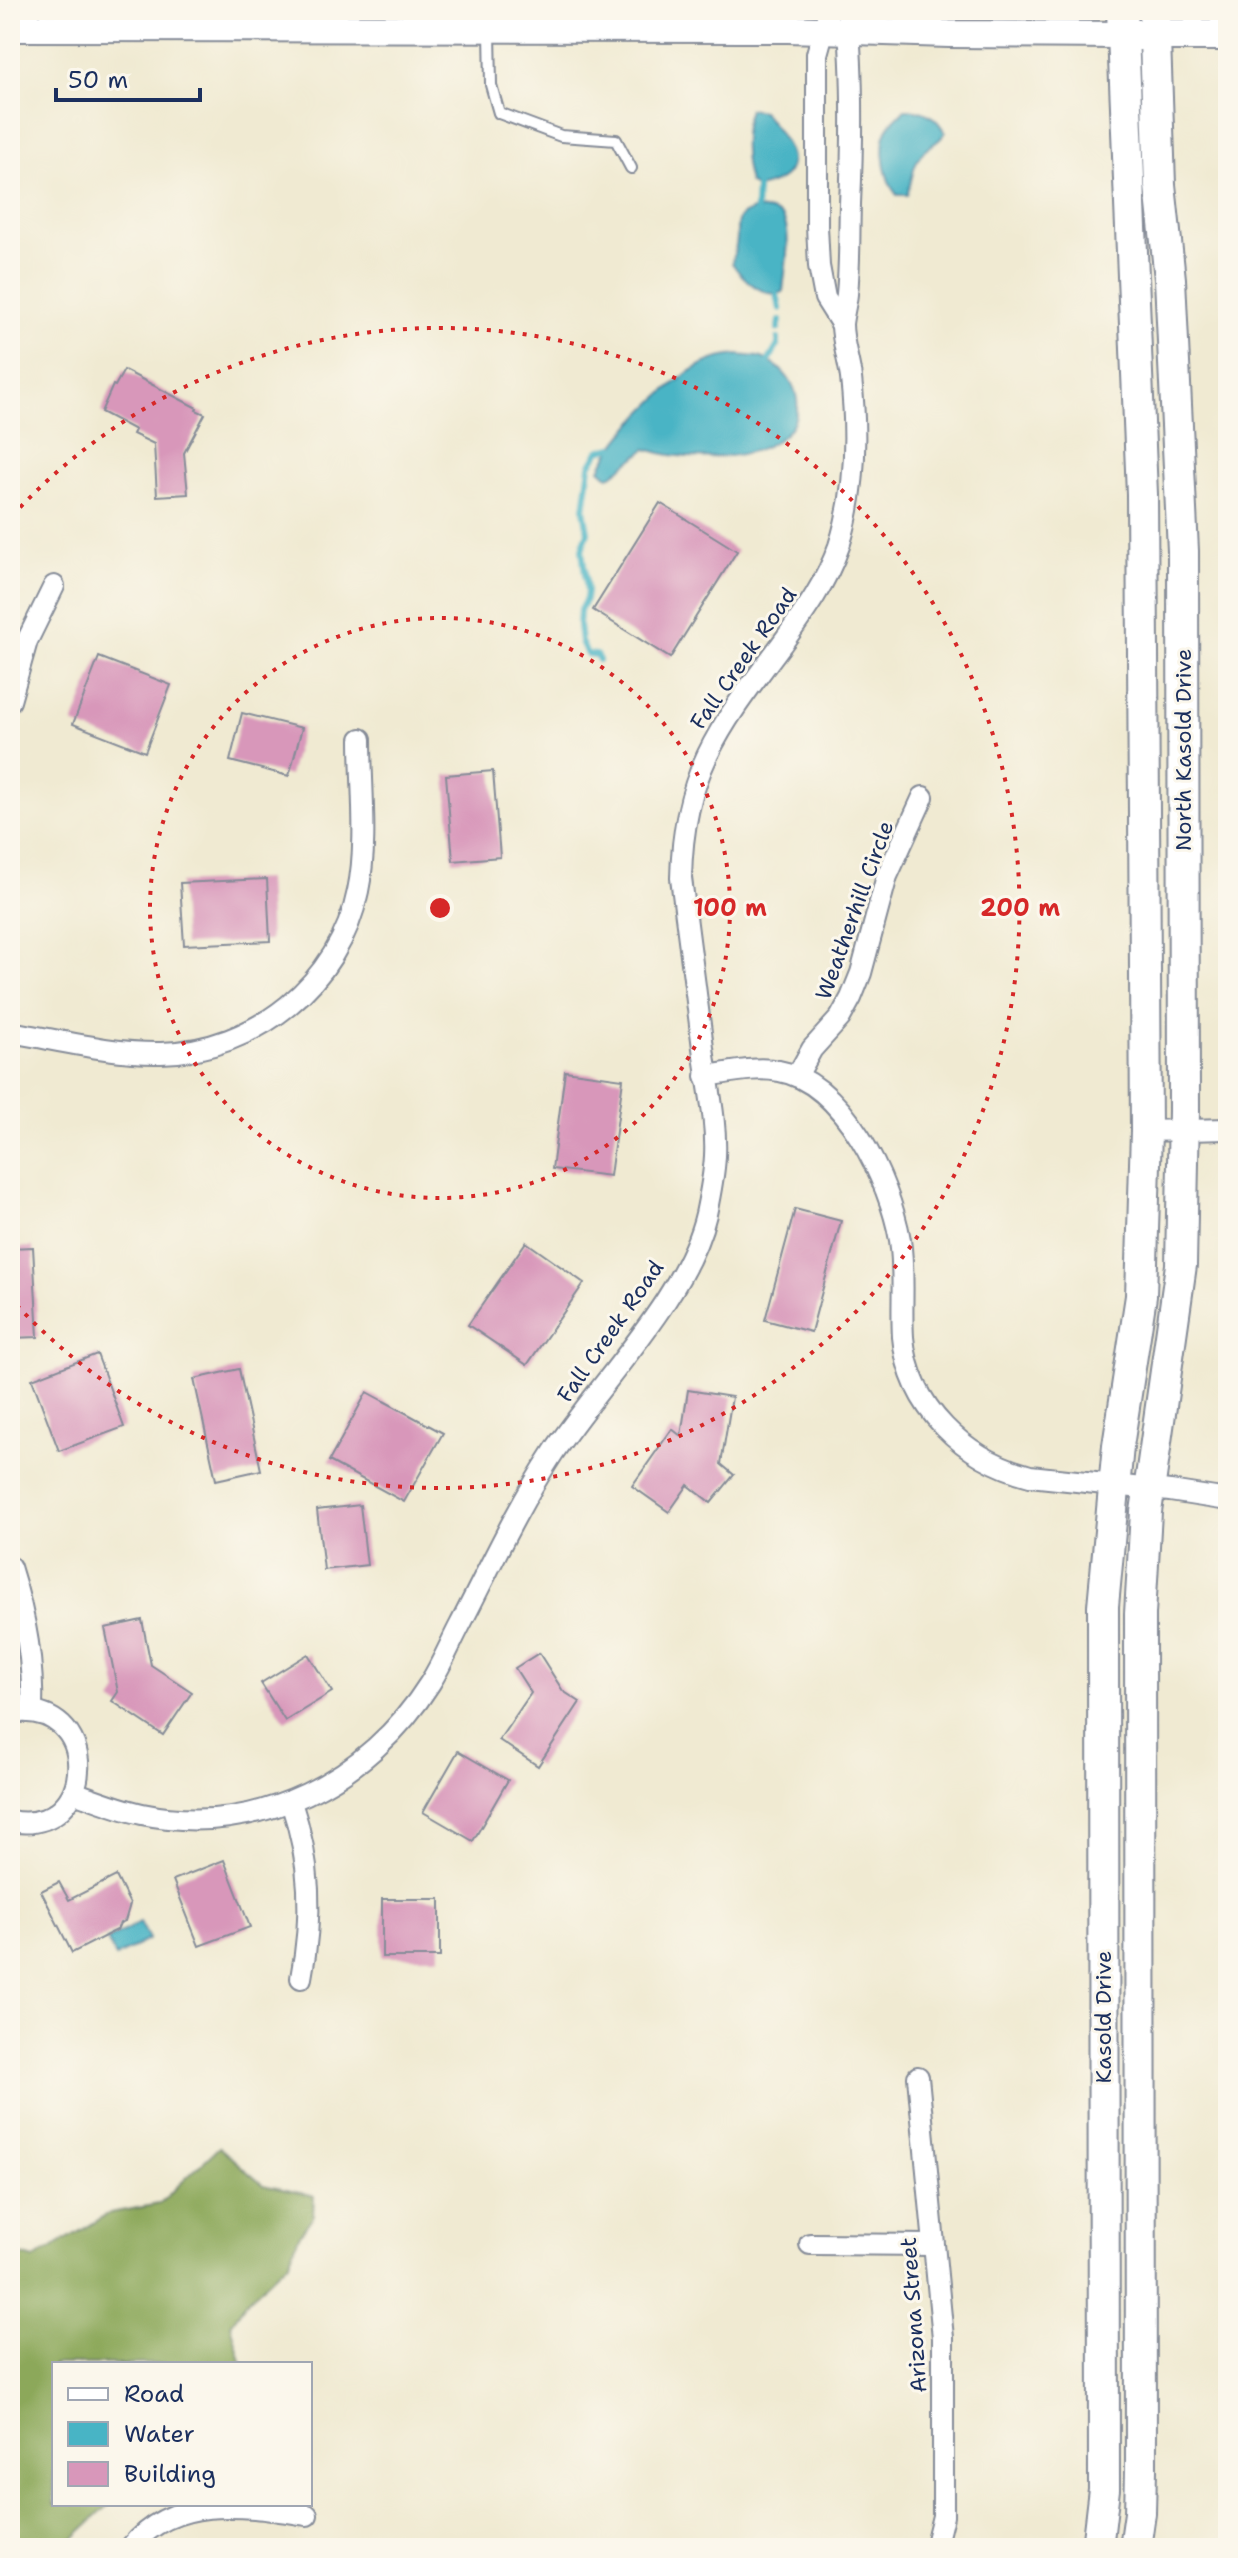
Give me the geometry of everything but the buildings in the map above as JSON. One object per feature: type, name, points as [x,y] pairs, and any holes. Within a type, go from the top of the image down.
[{"type":"main road","points":[[1122,23],[1154,23],[1228,35]]},
{"type":"main road","name":"North Kasold Drive","points":[[1114,1485],[1141,1296],[1146,1131],[1142,494],[1122,23]]},
{"type":"main road","name":"North Kasold Drive","points":[[1149,1489],[1181,1265],[1184,1131],[1183,551],[1170,279],[1160,185],[1154,23]]},
{"type":"main road","name":"Kasold Drive","points":[[1097,2548],[1104,2489],[1103,1631],[1105,1567],[1114,1485]]},
{"type":"main road","name":"Kasold Drive","points":[[1135,2548],[1141,2470],[1140,1614],[1149,1489]]},
{"type":"street","points":[[10,28],[490,29],[837,20],[1122,23]]},
{"type":"street","name":"Fall Creek Road","points":[[837,20],[817,54],[817,226],[819,266],[825,298],[842,325]]},
{"type":"street","name":"Fall Creek Road","points":[[74,1792],[143,1814],[205,1819],[241,1816],[291,1802],[320,1789],[352,1769],[384,1742],[432,1680],[527,1496],[553,1453],[672,1291],[691,1254],[705,1218],[715,1153],[681,878],[685,822],[697,776],[713,741],[813,601],[827,576],[848,514],[854,470],[851,380],[842,325],[847,294],[852,54],[837,20]]},
{"type":"street","points":[[10,701],[27,641],[54,586]]},
{"type":"street","points":[[10,1032],[132,1051],[185,1052],[216,1045],[249,1032],[298,998],[322,972],[339,945],[358,892],[362,864],[361,739]]},
{"type":"street","name":"Weatherhill Circle","points":[[797,1076],[812,1049],[840,1018],[851,998],[861,973],[887,876],[923,797]]},
{"type":"street","points":[[706,1076],[756,1070],[778,1070],[797,1076],[817,1087],[854,1129],[888,1196],[899,1237],[904,1272],[903,1339],[909,1367],[935,1418],[964,1446],[982,1459],[1030,1476],[1228,1500]]},
{"type":"street","points":[[1146,1131],[1228,1129]]},
{"type":"street","points":[[10,1567],[28,1636],[33,1684],[32,1711]]},
{"type":"street","points":[[10,1713],[32,1711],[49,1717],[63,1727],[73,1741],[79,1758],[79,1775],[74,1792],[65,1805],[38,1822],[21,1824],[10,1821]]},
{"type":"street","points":[[291,1802],[307,1864],[310,1906],[308,1945],[301,1978]]},
{"type":"street","name":"Arizona Street","points":[[918,2077],[943,2338],[943,2516],[935,2548]]},
{"type":"street","points":[[810,2244],[933,2245]]},
{"type":"street","points":[[130,2548],[152,2526],[190,2510],[259,2508],[307,2515]]},
{"type":"lane","points":[[490,29],[491,85],[499,113],[561,136],[616,140],[631,168]]},
{"type":"green space","points":[[10,10],[816,10],[792,15],[10,13]]},
{"type":"green space","points":[[219,2147],[263,2185],[314,2196],[313,2216],[299,2236],[289,2261],[246,2302],[231,2324],[241,2362],[52,2362],[52,2506],[108,2506],[63,2548],[10,2548],[10,2253],[34,2259],[110,2213],[159,2204]]},
{"type":"water","points":[[749,109],[762,111],[780,134],[791,156],[791,166],[786,175],[757,188],[749,183],[744,156]]},
{"type":"water","points":[[905,109],[929,115],[945,133],[917,160],[907,195],[897,195],[886,172],[883,153],[888,128]]},
{"type":"water","points":[[756,209],[775,213],[785,222],[788,241],[783,292],[776,294],[748,281],[732,263],[739,218]]},
{"type":"water","points":[[738,355],[762,358],[784,373],[792,384],[796,395],[795,419],[777,440],[731,456],[677,456],[646,449],[609,477],[600,469],[633,423],[665,391],[698,367],[716,359]]},
{"type":"water","points":[[140,1922],[149,1939],[116,1957],[107,1940]]},
{"type":"waterway","points":[[756,209],[757,188]]},
{"type":"waterway","points":[[777,295],[780,309]]},
{"type":"waterway","points":[[778,329],[780,321]]},
{"type":"waterway","points":[[768,362],[778,339]]},
{"type":"waterway","points":[[599,660],[596,655],[587,654],[581,642],[579,626],[580,610],[587,591],[582,549],[588,532],[584,509],[590,466],[599,451],[613,447]]}]
